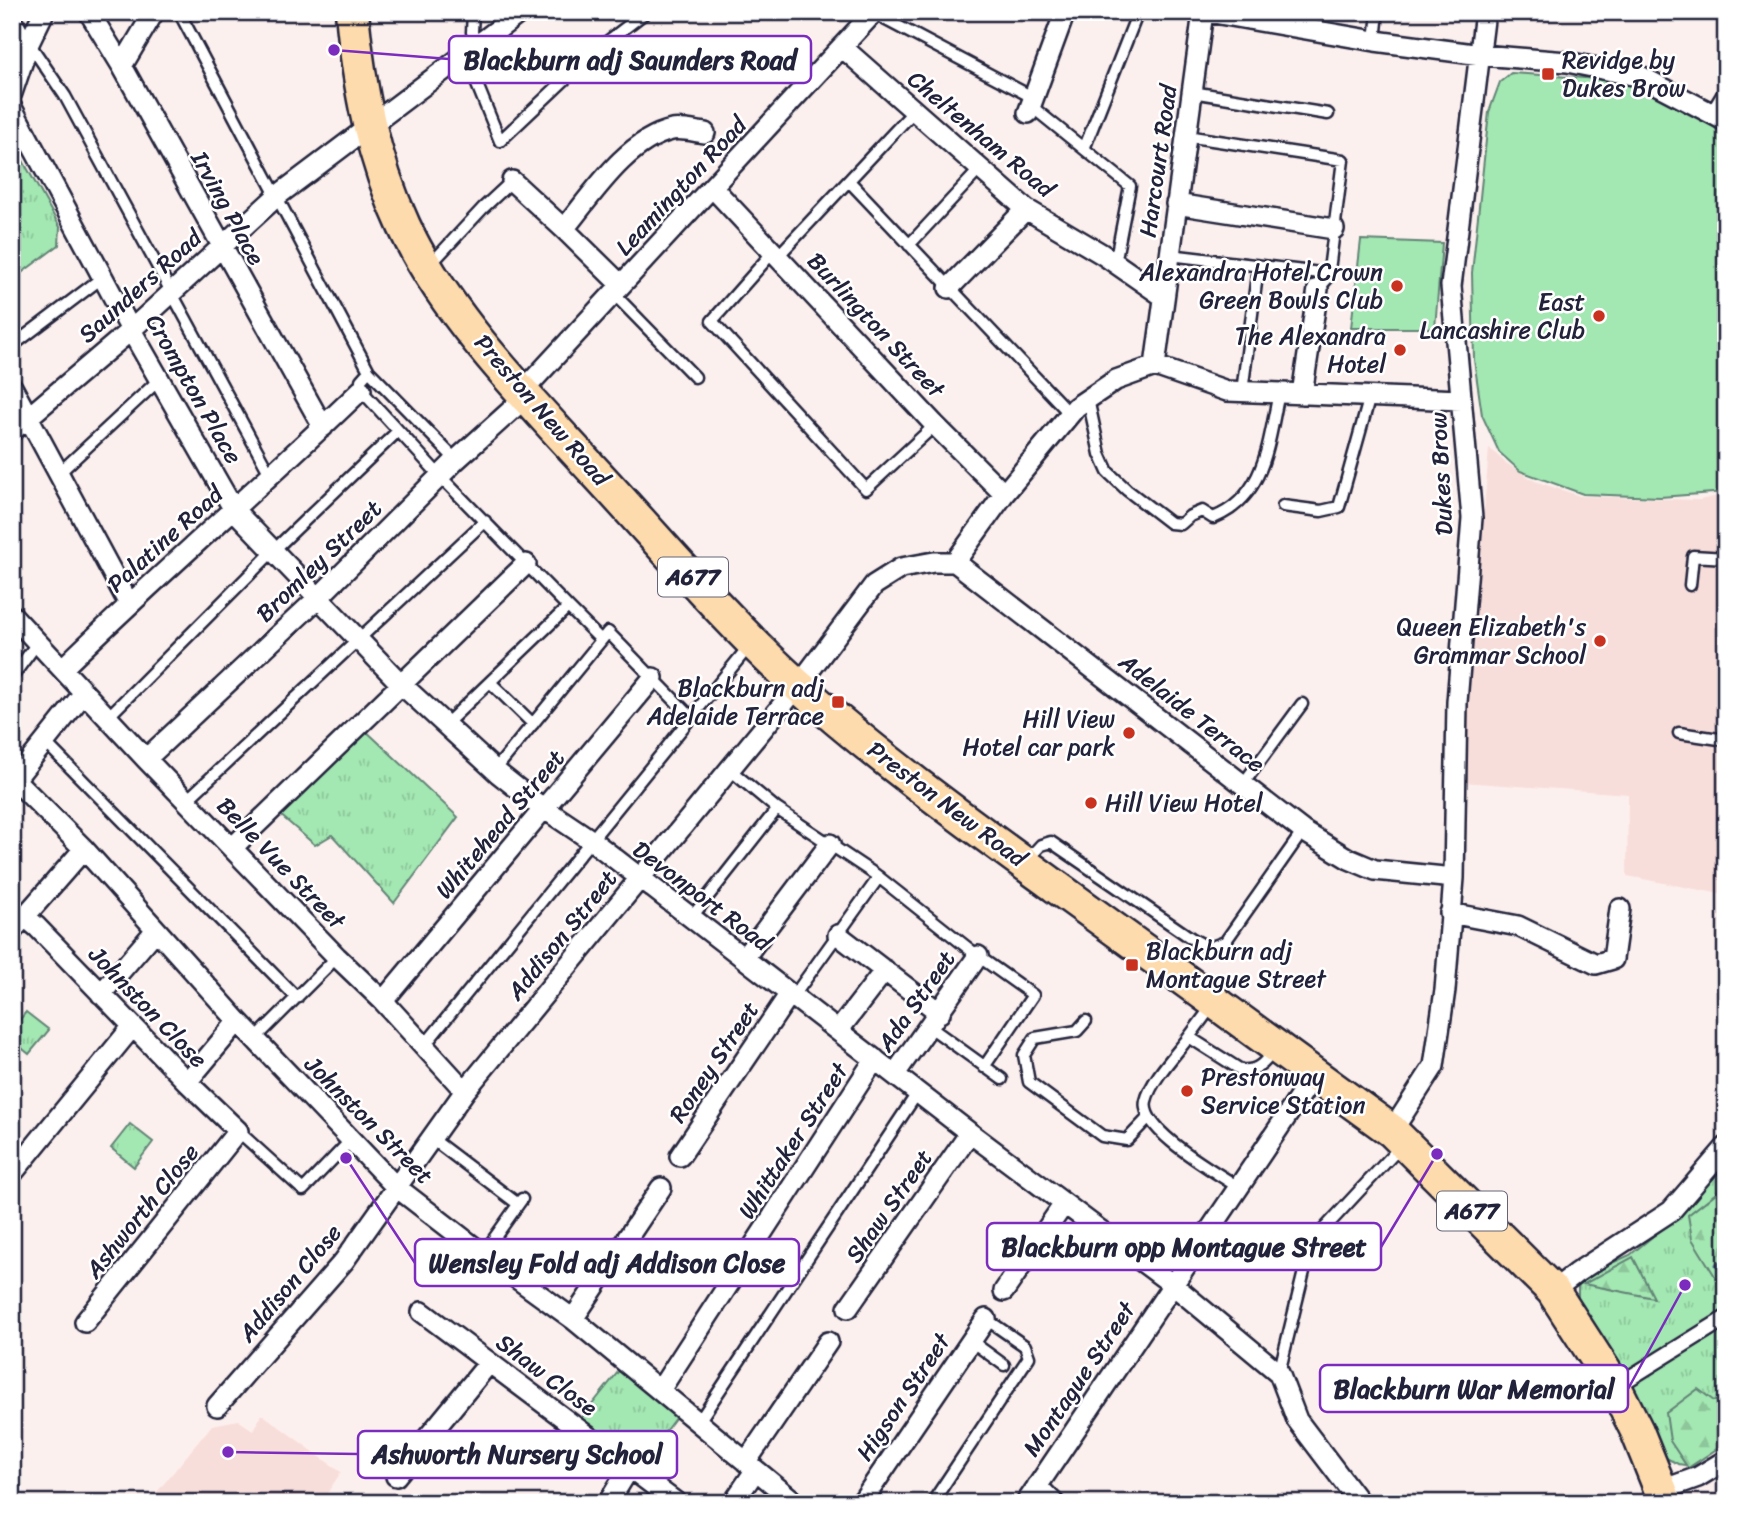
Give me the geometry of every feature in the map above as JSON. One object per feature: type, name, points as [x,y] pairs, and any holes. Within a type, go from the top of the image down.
[{"type":"highway","name":"Preston New Road","points":[[352,12],[360,86],[369,128],[386,184],[405,229],[427,269],[453,306],[524,394],[753,642],[799,686],[912,780],[1398,1137],[1553,1291],[1615,1387],[1664,1497]]},
{"type":"street","points":[[12,93],[29,43],[44,12]]},
{"type":"street","name":"Irving Place","points":[[89,12],[122,66],[323,427]]},
{"type":"street","points":[[122,66],[154,12]]},
{"type":"street","name":"Saunders Road","points":[[12,431],[131,330],[277,195],[521,12]]},
{"type":"street","name":"Leamington Road","points":[[524,394],[873,12]]},
{"type":"street","points":[[1031,106],[1065,12]]},
{"type":"street","points":[[1205,12],[1272,17],[1375,41],[1481,55],[1567,62],[1642,77],[1720,118],[1726,97]]},
{"type":"street","name":"Harcourt Road","points":[[1155,366],[1205,12]]},
{"type":"street","name":"Dukes Brow","points":[[1398,1137],[1434,1066],[1445,990],[1454,878],[1457,702],[1472,518],[1451,286],[1485,12]]},
{"type":"street","name":"Cheltenham Road","points":[[842,47],[1026,209],[1164,296]]},
{"type":"street","name":"Crompton Place","points":[[12,108],[131,330],[234,510]]},
{"type":"street","points":[[564,229],[636,146],[674,129],[705,133]]},
{"type":"street","points":[[512,181],[564,229],[618,290]]},
{"type":"street","name":"Burlington Street","points":[[713,188],[935,425],[1004,494]]},
{"type":"street","points":[[1176,204],[1334,229]]},
{"type":"street","points":[[949,288],[1026,209]]},
{"type":"street","points":[[1302,394],[1323,281]]},
{"type":"street","points":[[799,686],[874,585],[901,568],[934,562],[955,562],[1004,494],[1070,414],[1115,380],[1155,366],[1227,391],[1461,400]]},
{"type":"street","points":[[12,387],[128,604]]},
{"type":"street","name":"Palatine Road","points":[[63,668],[128,604],[271,477],[361,390]]},
{"type":"street","name":"Bromley Street","points":[[146,759],[317,599],[524,394]]},
{"type":"street","name":"Devonport Road","points":[[234,510],[356,640],[495,770],[1172,1284],[1279,1373]]},
{"type":"street","name":"Adelaide Terrace","points":[[955,562],[1303,831],[1349,859],[1375,870],[1454,878]]},
{"type":"street","points":[[233,847],[526,564]]},
{"type":"street","name":"Belle Vue Street","points":[[12,615],[63,668],[83,694],[337,957],[383,1001],[465,1091]]},
{"type":"street","name":"Whitehead Street","points":[[383,1001],[653,678]]},
{"type":"street","name":"Addison Street","points":[[396,1186],[465,1091],[799,686]]},
{"type":"street","points":[[13,780],[83,694]]},
{"type":"street","name":"Johnston Street","points":[[13,780],[84,849],[238,1021],[396,1186],[483,1254],[573,1319],[796,1503]]},
{"type":"street","points":[[744,958],[830,844]]},
{"type":"street","points":[[18,924],[84,849]]},
{"type":"street","points":[[1450,914],[1518,926],[1596,964],[1613,959],[1620,909]]},
{"type":"street","name":"Johnston Close","points":[[18,924],[37,927],[238,1131]]},
{"type":"street","points":[[101,994],[156,930]]},
{"type":"street","points":[[838,935],[885,970],[935,1020]]},
{"type":"street","name":"Ada Street","points":[[895,1074],[978,957]]},
{"type":"street","points":[[838,1031],[885,970]]},
{"type":"street","name":"Roney Street","points":[[680,1156],[791,996]]},
{"type":"street","points":[[187,1082],[238,1021]]},
{"type":"street","points":[[12,1174],[134,1027]]},
{"type":"street","name":"Whittaker Street","points":[[660,1390],[875,1059]]},
{"type":"street","name":"Montague Street","points":[[1026,1503],[1315,1074]]},
{"type":"street","name":"Ashworth Close","points":[[85,1322],[238,1131]]},
{"type":"street","name":"Shaw Street","points":[[848,1308],[970,1133]]},
{"type":"street","points":[[1553,1291],[1671,1211],[1726,1147]]},
{"type":"street","name":"Addison Close","points":[[217,1406],[344,1261],[396,1186]]},
{"type":"street","points":[[573,1319],[661,1188]]},
{"type":"street","points":[[1004,1291],[1064,1204]]},
{"type":"street","name":"Shaw Close","points":[[422,1312],[677,1503]]},
{"type":"street","points":[[1615,1387],[1726,1318]]},
{"type":"street","name":"Higson Street","points":[[860,1503],[986,1320]]},
{"type":"street","points":[[733,1503],[751,1467],[828,1342]]},
{"type":"street","points":[[396,1476],[489,1363]]},
{"type":"street","points":[[1279,1373],[1297,1420],[1360,1503]]},
{"type":"street","points":[[1664,1497],[1726,1460]]},
{"type":"street","points":[[608,1503],[630,1467]]},
{"type":"street","points":[[1037,1486],[1054,1503]]},
{"type":"lane","points":[[12,12],[29,43],[65,96],[271,477]]},
{"type":"lane","points":[[179,12],[369,371],[456,460]]},
{"type":"lane","points":[[473,12],[470,51],[500,141],[595,51],[646,12]]},
{"type":"lane","points":[[873,12],[1031,106],[1130,186],[1115,263]]},
{"type":"lane","points":[[1084,149],[1138,12]]},
{"type":"lane","points":[[1375,41],[1378,12]]},
{"type":"lane","points":[[1192,92],[1328,114]]},
{"type":"lane","points":[[914,111],[712,321],[866,489],[935,425]]},
{"type":"lane","points":[[1170,255],[1258,267],[1323,281],[1334,229],[1343,160],[1186,136]]},
{"type":"lane","points":[[909,245],[980,169]]},
{"type":"lane","points":[[849,180],[1070,414]]},
{"type":"lane","points":[[427,269],[483,208],[512,181]]},
{"type":"lane","points":[[1242,392],[1258,267]]},
{"type":"lane","points":[[12,346],[103,277]]},
{"type":"lane","points":[[618,290],[695,377]]},
{"type":"lane","points":[[369,371],[362,380],[361,390],[440,476],[601,640]]},
{"type":"lane","points":[[58,474],[160,379]]},
{"type":"lane","points":[[1088,399],[1100,454],[1108,472],[1170,523],[1181,523],[1202,511],[1213,518],[1224,513],[1247,494],[1262,469],[1279,393]]},
{"type":"lane","points":[[1283,506],[1321,511],[1339,507],[1370,396]]},
{"type":"lane","points":[[106,718],[398,431]]},
{"type":"lane","points":[[187,800],[485,522]]},
{"type":"lane","points":[[1690,585],[1693,556],[1726,558]]},
{"type":"lane","points":[[445,725],[568,606]]},
{"type":"lane","points":[[495,770],[608,632],[692,718]]},
{"type":"lane","points":[[12,677],[38,642]]},
{"type":"lane","points":[[424,1046],[753,642]]},
{"type":"lane","points":[[490,682],[533,724]]},
{"type":"lane","points":[[1243,784],[1301,704]]},
{"type":"lane","points":[[1679,733],[1726,740]]},
{"type":"lane","points":[[45,742],[297,998]]},
{"type":"lane","points":[[729,769],[778,809],[879,877],[978,957],[1033,995],[984,1066]]},
{"type":"lane","points":[[691,918],[778,809]]},
{"type":"lane","points":[[1025,864],[1041,845],[1051,842],[1191,939],[1209,948],[1225,942],[1303,831]]},
{"type":"lane","points":[[791,996],[879,877]]},
{"type":"lane","points":[[256,1039],[337,957]]},
{"type":"lane","points":[[1215,1002],[1146,1098],[1144,1109],[1148,1118],[1166,1137],[1238,1187]]},
{"type":"lane","points":[[935,1020],[984,1066],[1002,1079]]},
{"type":"lane","points":[[1086,1021],[1077,1031],[1035,1038],[1024,1055],[1029,1082],[1102,1136],[1127,1140],[1148,1118]]},
{"type":"lane","points":[[1189,1037],[1241,1070],[1259,1068],[1277,1047]]},
{"type":"lane","points":[[698,1423],[919,1092]]},
{"type":"lane","points":[[238,1131],[303,1190],[351,1140]]},
{"type":"lane","points":[[1279,1373],[1311,1243],[1398,1137]]},
{"type":"lane","points":[[431,1138],[520,1201],[483,1254]]},
{"type":"lane","points":[[933,1503],[1029,1357],[1025,1346],[986,1320]]},
{"type":"lane","points":[[971,1341],[1004,1364]]},
{"type":"shaded area","name":"Queen Elizabeth's Grammar School","points":[[1489,448],[1506,463],[1535,481],[1580,496],[1700,500],[1726,494],[1726,895],[1627,876],[1628,794],[1462,782]]},
{"type":"shaded area","points":[[262,1414],[341,1472],[325,1497],[332,1503],[148,1503],[212,1425],[238,1420],[253,1430]]},
{"type":"green space","name":"East Lancashire Club","points":[[1511,73],[1598,79],[1639,85],[1700,116],[1726,137],[1726,492],[1660,497],[1583,494],[1520,471],[1499,452],[1482,415],[1474,360],[1472,273],[1489,112],[1500,82]]},
{"type":"green space","points":[[12,141],[60,227],[59,245],[12,280]]},
{"type":"green space","name":"Alexandra Hotel Crown Green Bowls Club","points":[[1361,240],[1442,243],[1435,328],[1351,328]]},
{"type":"green space","points":[[363,728],[458,817],[394,903],[332,835],[315,845],[278,813]]},
{"type":"green space","points":[[26,1012],[49,1030],[29,1054],[12,1040],[12,1029]]},
{"type":"green space","points":[[130,1124],[153,1142],[134,1167],[111,1148]]},
{"type":"green space","points":[[1726,1163],[1726,1440],[1692,1466],[1678,1464],[1662,1456],[1587,1321],[1578,1300],[1578,1286],[1592,1272],[1630,1255],[1668,1224]]},
{"type":"green space","points":[[1726,1177],[1726,1294],[1692,1239],[1688,1215],[1716,1193]]},
{"type":"green space","points":[[1633,1257],[1654,1298],[1584,1284]]},
{"type":"green space","points":[[626,1362],[682,1409],[635,1471],[575,1426]]},
{"type":"green space","points":[[1698,1389],[1714,1401],[1726,1400],[1726,1440],[1688,1468],[1670,1441],[1666,1413]]},
{"type":"waterway","points":[[1717,1265],[1726,1260]]},
{"type":"place","name":"Blackburn adj Saunders Road","points":[[334,50]]},
{"type":"place","name":"Revidge by Dukes Brow","points":[[1548,74]]},
{"type":"place","name":"Alexandra Hotel Crown Green Bowls Club","points":[[1397,286]]},
{"type":"place","name":"East Lancashire Club","points":[[1599,316]]},
{"type":"place","name":"The Alexandra Hotel","points":[[1400,350]]},
{"type":"place","name":"Queen Elizabeth's Grammar School","points":[[1600,641]]},
{"type":"place","name":"Blackburn adj Adelaide Terrace","points":[[838,702]]},
{"type":"place","name":"Hill View Hotel car park","points":[[1129,733]]},
{"type":"place","name":"Hill View Hotel","points":[[1091,803]]},
{"type":"place","name":"Blackburn adj Montague Street","points":[[1132,965]]},
{"type":"place","name":"Prestonway Service Station","points":[[1187,1091]]},
{"type":"place","name":"Blackburn opp Montague Street","points":[[1437,1154]]},
{"type":"place","name":"Wensley Fold adj Addison Close","points":[[346,1158]]},
{"type":"place","name":"Blackburn War Memorial","points":[[1685,1285]]},
{"type":"place","name":"Ashworth Nursery School","points":[[228,1452]]}]
